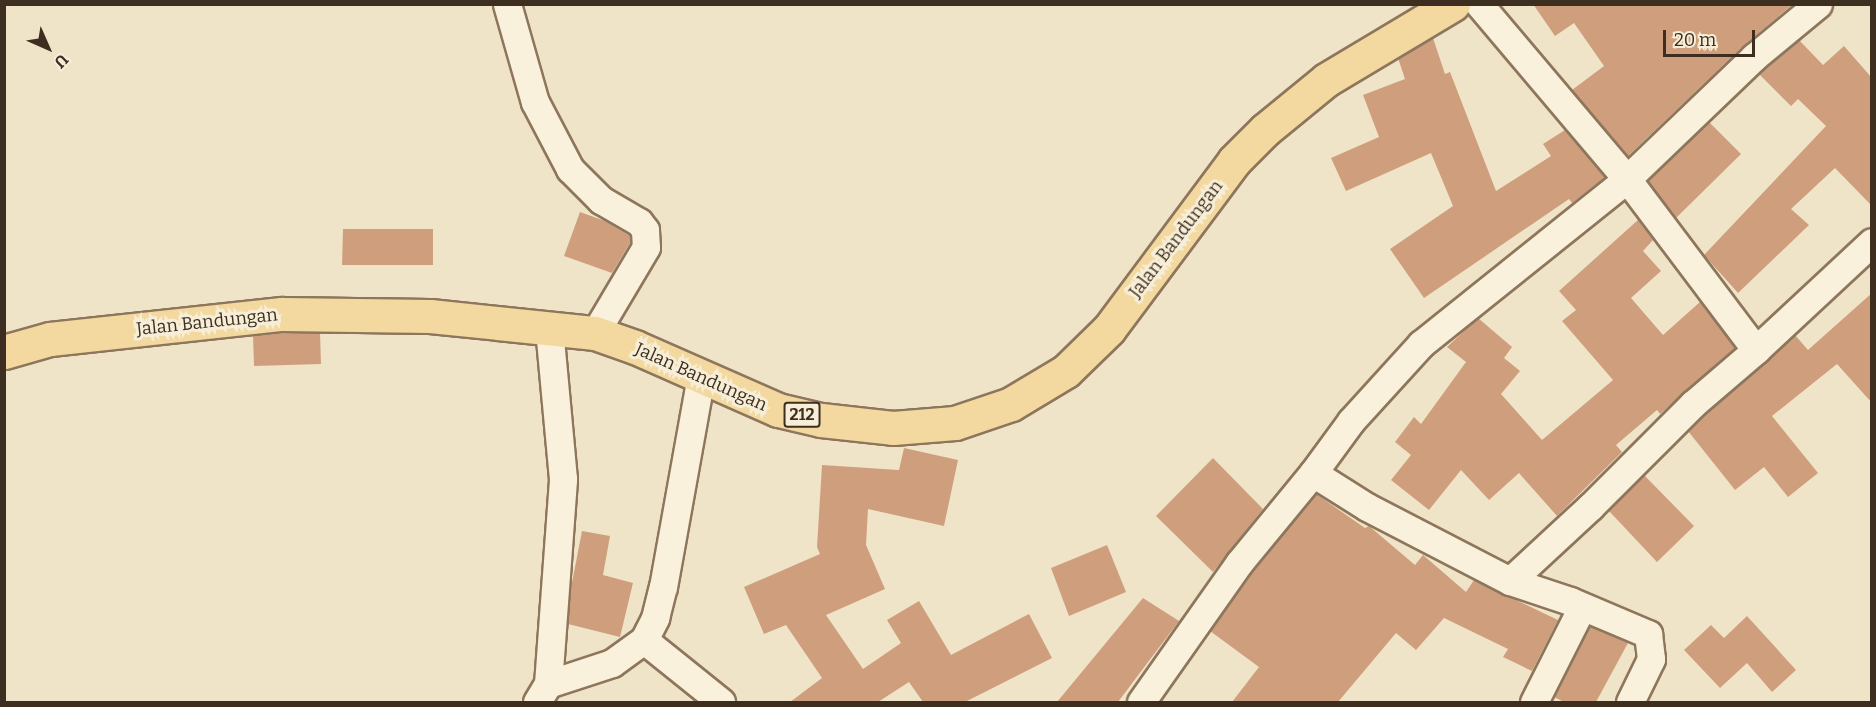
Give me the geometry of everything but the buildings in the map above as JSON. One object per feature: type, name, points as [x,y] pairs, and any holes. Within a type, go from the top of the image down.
[{"type":"main road","name":"Jalan Bandungan","points":[[4,352],[50,339],[282,314],[430,316],[595,333],[635,347],[778,410],[821,420],[893,428],[955,423],[1011,404],[1066,371],[1109,329],[1234,161],[1265,130],[1326,80],[1453,4]]},
{"type":"street","points":[[507,4],[535,102],[570,169],[601,200],[639,222],[645,230],[646,247],[595,333]]},
{"type":"street","points":[[1479,4],[1627,179],[1756,350]]},
{"type":"street","points":[[1141,702],[1239,563],[1351,421],[1421,344],[1627,179],[1754,57],[1818,4]]},
{"type":"street","points":[[1510,581],[1591,506],[1693,404],[1756,350],[1872,242]]},
{"type":"street","points":[[549,327],[563,479],[542,693],[612,663],[644,640],[655,618],[663,587],[701,375]]},
{"type":"street","points":[[1313,472],[1367,507],[1510,581],[1648,634],[1651,659],[1630,702]]},
{"type":"street","points":[[1534,702],[1582,607]]},
{"type":"street","points":[[644,640],[721,702]]}]
